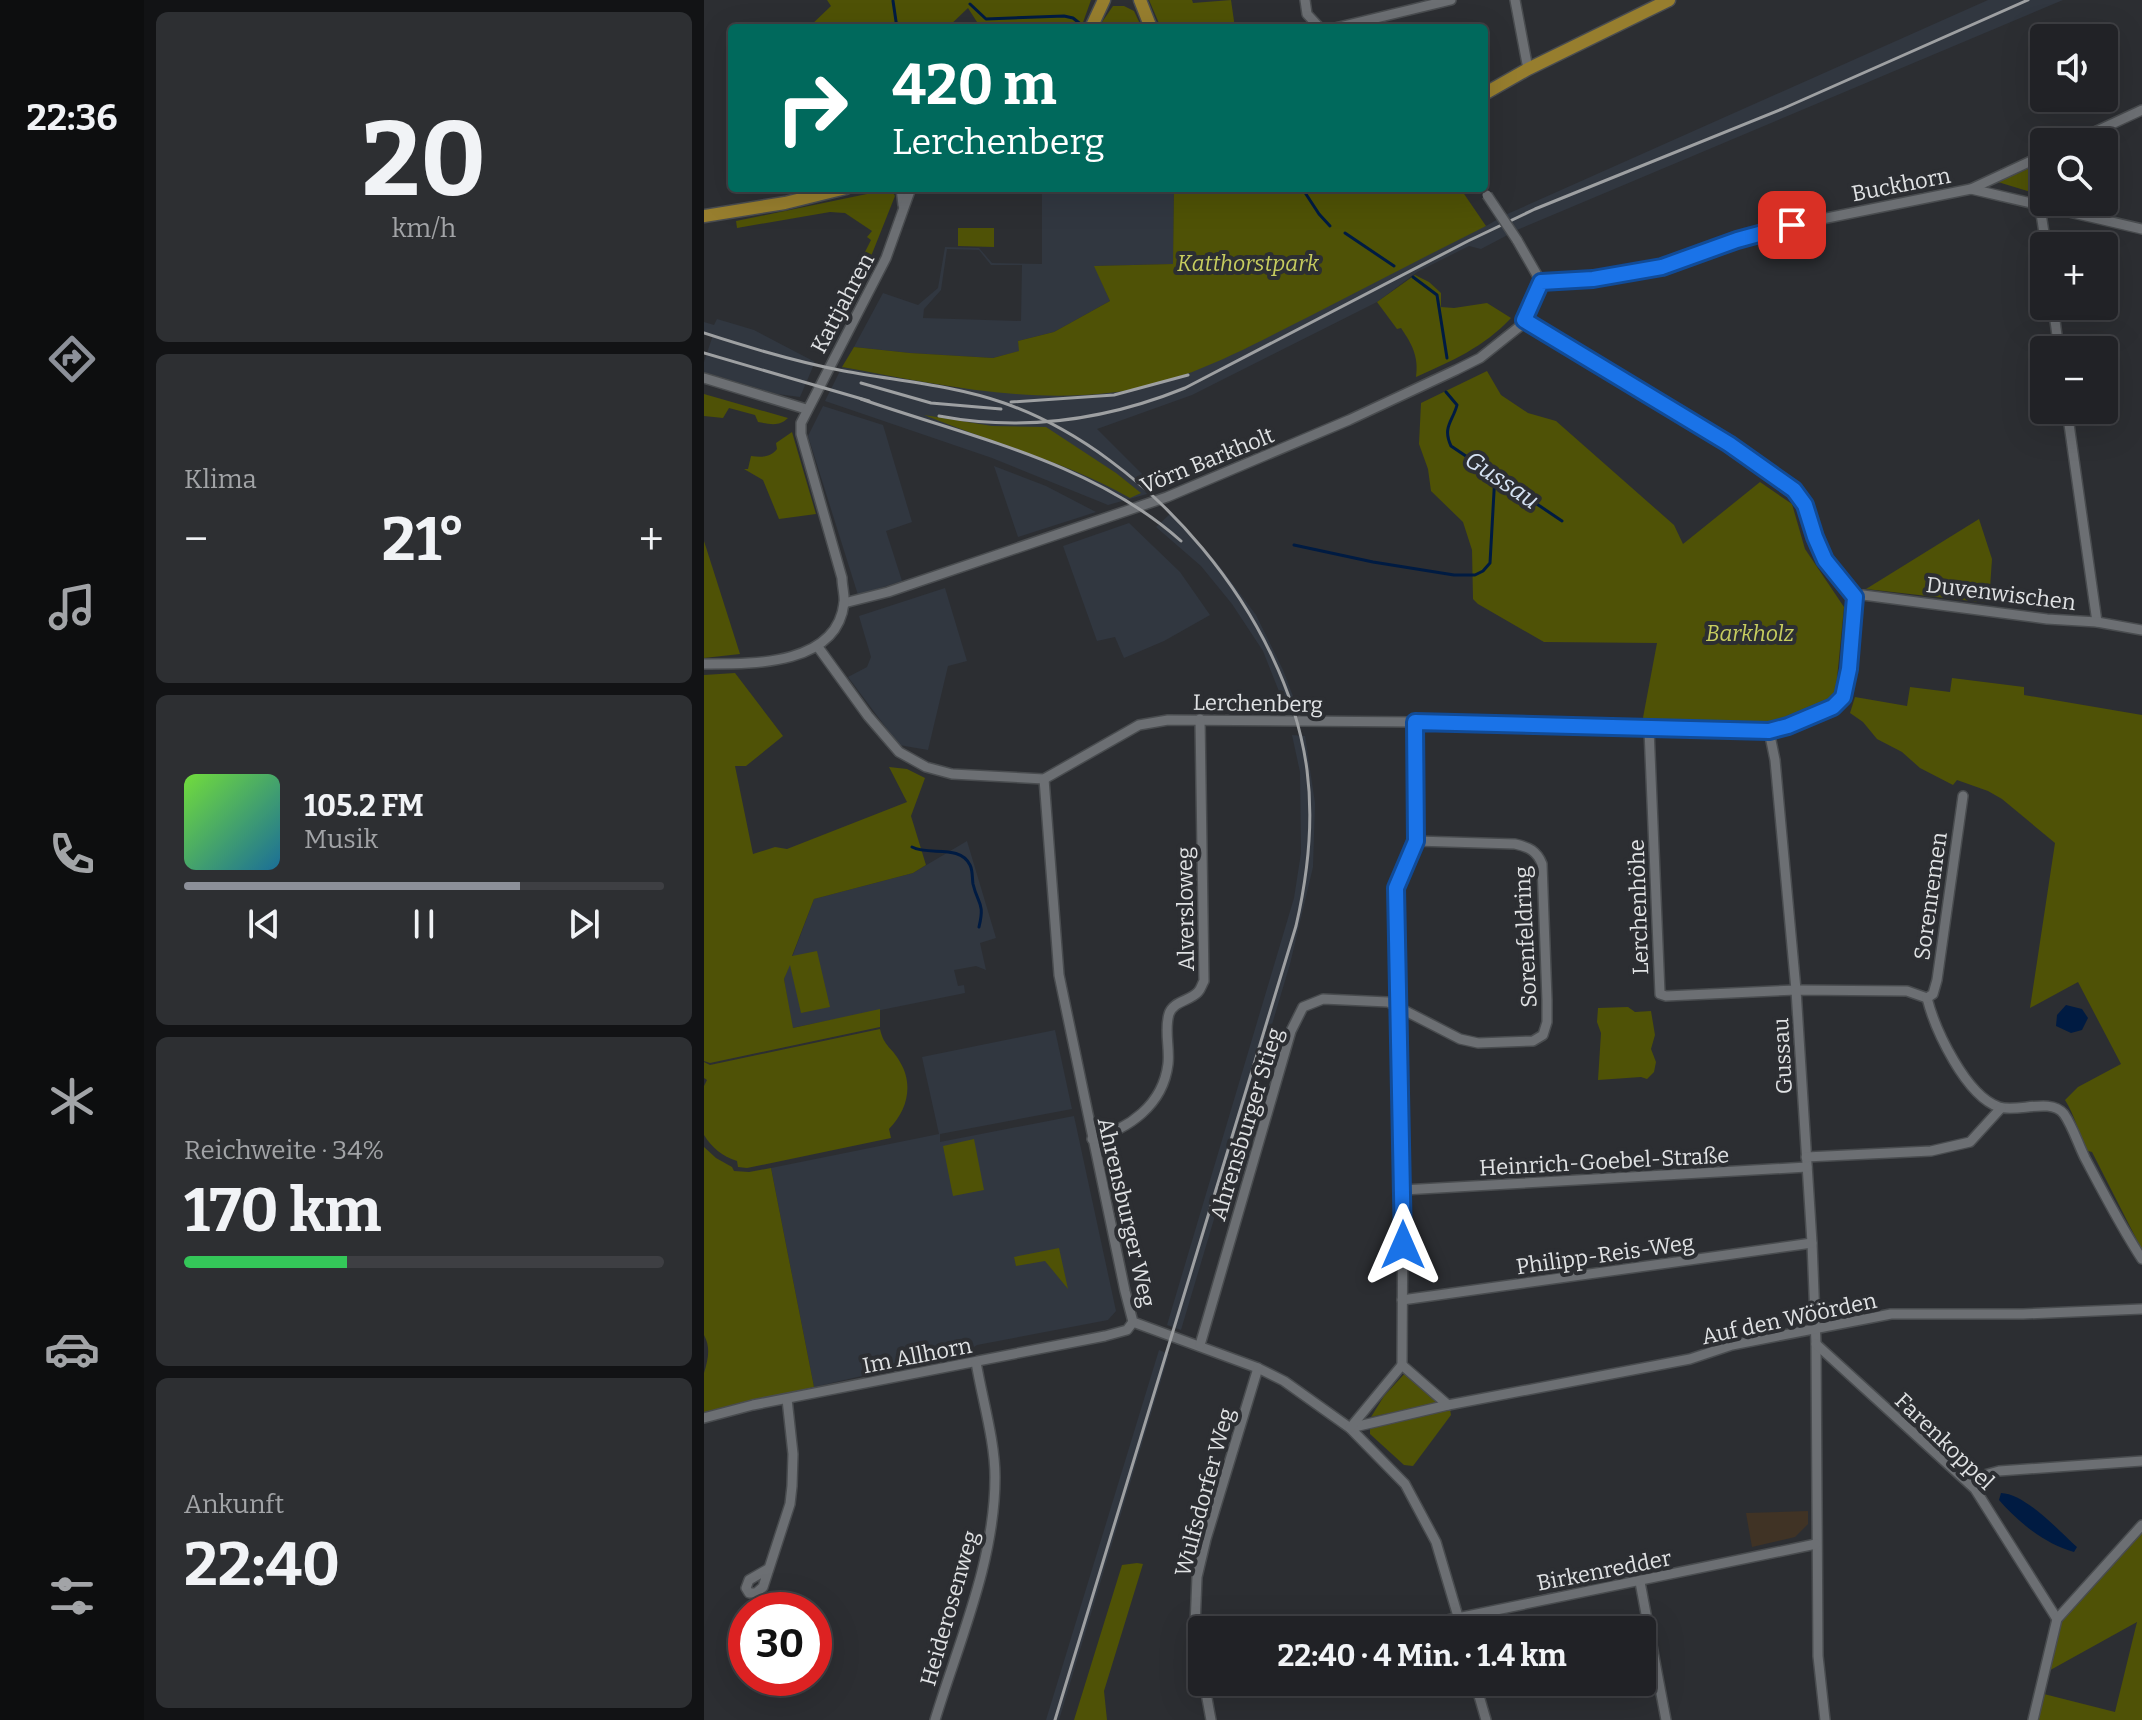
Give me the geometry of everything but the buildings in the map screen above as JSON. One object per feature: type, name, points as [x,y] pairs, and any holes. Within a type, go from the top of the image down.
[{"type":"main road","points":[[1093,24],[1104,0]]},
{"type":"main road","points":[[1140,0],[1149,24]]},
{"type":"main road","points":[[1488,92],[1669,0]]},
{"type":"main road","points":[[704,216],[785,203],[830,192]]},
{"type":"street","points":[[1305,0],[1307,14],[1316,24]]},
{"type":"street","points":[[1352,24],[1451,0]]},
{"type":"street","points":[[1515,0],[1528,69]]},
{"type":"street","points":[[2103,128],[2142,110]]},
{"type":"street","name":"Buckhorn","points":[[1541,282],[1593,279],[1662,267],[1737,240],[1792,225],[1971,189],[2030,162]]},
{"type":"street","points":[[1971,189],[2030,204]]},
{"type":"street","name":"Kattjahren","points":[[901,192],[903,212]]},
{"type":"street","name":"Kattjahren","points":[[806,409],[886,258],[910,192]]},
{"type":"street","points":[[1486,192],[1541,282]]},
{"type":"street","points":[[2082,216],[2142,229]]},
{"type":"street","name":"Vörn Barkholt","points":[[844,603],[888,592],[1167,497],[1349,420],[1456,370],[1496,347],[1524,320],[1541,282]]},
{"type":"street","points":[[1524,320],[1729,444],[1794,490],[1805,505],[1825,560],[1855,597],[1849,669],[1843,697],[1833,707],[1769,731]]},
{"type":"street","points":[[704,378],[806,409],[801,434],[836,551],[844,603],[837,624],[818,647],[773,659],[704,664]]},
{"type":"street","points":[[2069,424],[2097,622]]},
{"type":"street","name":"Duvenwischen","points":[[1855,597],[1863,595],[2142,630]]},
{"type":"street","points":[[818,647],[868,716],[899,752],[926,767],[952,774],[1044,779]]},
{"type":"street","name":"Lerchenberg","points":[[1044,779],[1139,725],[1200,719],[1769,731]]},
{"type":"street","name":"Alversloweg","points":[[1092,1139],[1115,1133],[1134,1121],[1152,1103],[1168,1065],[1168,1017],[1172,1007],[1197,993],[1204,981],[1200,719]]},
{"type":"street","points":[[1350,1428],[1402,1365],[1403,1190],[1396,888],[1416,841],[1415,722]]},
{"type":"street","name":"Lerchenhöhe","points":[[1649,729],[1660,994],[1796,990]]},
{"type":"street","name":"Gussau","points":[[1769,731],[1775,760],[1796,990],[1812,1243],[1816,1344],[1818,1656],[1825,1720]]},
{"type":"street","name":"Ahrensburger Weg","points":[[1044,779],[1059,975],[1133,1322],[1258,1368],[1284,1381],[1350,1428],[1405,1484],[1436,1542],[1458,1616]]},
{"type":"street","name":"Sorenremen","points":[[1927,998],[1933,994],[1937,980],[1963,796]]},
{"type":"street","name":"Sorenfeldring","points":[[1398,1005],[1460,1039],[1478,1043],[1533,1041],[1543,1035],[1547,1022],[1542,864],[1539,855],[1526,846],[1515,844],[1416,841]]},
{"type":"street","points":[[1796,990],[1907,991],[1927,998],[1932,1017],[1962,1071],[1977,1091],[2001,1108],[2053,1107],[2064,1115],[2142,1259]]},
{"type":"street","name":"Ahrensburger Stieg","points":[[1200,1345],[1291,1031],[1303,1007],[1323,999],[1398,1005]]},
{"type":"street","name":"Heinrich-Goebel-Straße","points":[[1403,1190],[1931,1151],[1970,1142],[2001,1108]]},
{"type":"street","name":"Philipp-Reis-Weg","points":[[1402,1300],[1812,1243]]},
{"type":"street","name":"Auf den Wöörden","points":[[1350,1428],[1448,1405],[1690,1359],[1732,1345],[1891,1314],[2023,1314],[2142,1309]]},
{"type":"street","name":"Im Allhorn","points":[[704,1418],[722,1411],[1105,1336],[1127,1330],[1133,1322]]},
{"type":"street","name":"Farenkoppel","points":[[1816,1344],[1975,1489],[2057,1619]]},
{"type":"street","name":"Heiderosenweg","points":[[935,1720],[977,1586],[993,1519],[995,1474],[976,1362]]},
{"type":"street","points":[[1402,1365],[1448,1405]]},
{"type":"street","name":"Wulfsdorfer Weg","points":[[1195,1616],[1197,1577],[1206,1539],[1258,1368]]},
{"type":"street","points":[[768,1569],[790,1504],[793,1454],[787,1399]]},
{"type":"street","points":[[1966,1480],[1999,1471],[2142,1461]]},
{"type":"street","points":[[2033,1720],[2057,1619],[2142,1525]]},
{"type":"street","name":"Birkenredder","points":[[1463,1616],[1816,1544]]},
{"type":"street","points":[[1640,1582],[1666,1720]]},
{"type":"street","points":[[1207,1696],[1211,1720]]},
{"type":"street","points":[[1479,1696],[1486,1720]]},
{"type":"shaded area","points":[[1988,0],[2063,0],[1517,230],[1481,249],[1469,246],[1417,272],[1377,302],[1192,395],[1097,429],[1146,478],[1154,492],[1108,505],[992,458],[825,401],[842,367],[958,388],[1486,226]]},
{"type":"shaded area","points":[[1042,192],[1174,192],[1173,264],[1095,266],[1110,301],[1054,332],[1018,341],[1020,351],[993,358],[854,347],[883,293],[918,305],[938,288],[945,247],[979,248],[992,263],[1042,264]],"holes":[[[947,249],[979,250],[991,265],[1022,265],[1021,321],[923,318],[924,309],[941,290]]]},
{"type":"shaded area","points":[[717,319],[754,330],[815,362],[800,397],[777,394],[704,372],[713,335],[704,332],[704,322],[714,325]]},
{"type":"shaded area","points":[[823,406],[883,425],[912,522],[886,531],[902,581],[858,595],[808,436]]},
{"type":"shaded area","points":[[994,466],[1046,486],[1096,512],[1018,537]]},
{"type":"shaded area","points":[[1171,513],[1217,563],[1256,615],[1299,712],[1288,714],[1263,651],[1232,604],[1201,566],[1156,527]]},
{"type":"shaded area","points":[[1129,523],[1180,572],[1210,615],[1164,641],[1124,658],[1115,637],[1097,641],[1063,546]]},
{"type":"shaded area","points":[[945,588],[967,661],[948,666],[928,750],[899,745],[848,677],[867,667],[871,657],[859,616]]},
{"type":"shaded area","points":[[1292,735],[1305,736],[1315,803],[1313,867],[1290,964],[1181,1330],[1167,1325],[1294,898],[1301,853],[1300,772]]},
{"type":"shaded area","points":[[967,841],[996,938],[980,943],[986,970],[976,966],[954,970],[958,986],[964,985],[965,993],[792,1028],[784,979],[814,899],[913,873]]},
{"type":"shaded area","points":[[1055,1030],[1072,1109],[940,1134],[940,1142],[1074,1116],[1116,1311],[1108,1320],[977,1345],[966,1352],[814,1387],[771,1168],[939,1134],[922,1057]]},
{"type":"shaded area","points":[[1159,1350],[1169,1354],[1059,1720],[1046,1720]]},
{"type":"shaded area","points":[[1808,1511],[1808,1524],[1795,1537],[1752,1547],[1746,1513]]},
{"type":"green space","points":[[827,0],[1091,0],[1082,24],[977,22],[968,8],[951,24],[812,24],[831,6]]},
{"type":"green space","points":[[1149,0],[1192,0],[1193,3],[1231,0],[1234,24],[1159,24]]},
{"type":"green space","points":[[1113,6],[1124,6],[1134,11],[1140,24],[1101,24]]},
{"type":"green space","points":[[2030,168],[2030,192],[1998,182]]},
{"type":"green space","points":[[876,192],[893,192],[895,196],[864,274],[856,270],[871,240],[867,237],[872,231],[845,213],[830,212],[737,228],[736,221]]},
{"type":"green space","name":"Katthorstpark","points":[[1174,192],[1463,192],[1486,226],[1239,352],[1188,374],[1135,389],[1074,395],[1008,393],[842,367],[854,347],[993,358],[1019,351],[1018,341],[1054,332],[1110,301],[1094,266],[1173,264]]},
{"type":"green space","points":[[958,228],[994,228],[994,247],[958,246]]},
{"type":"green space","points":[[1415,275],[1441,293],[1441,307],[1487,303],[1511,318],[1479,345],[1416,377],[1411,345],[1401,328],[1397,329],[1377,302]]},
{"type":"green space","name":"Barkholz","points":[[1487,371],[1501,395],[1528,413],[1556,421],[1674,525],[1683,544],[1760,482],[1792,504],[1805,549],[1844,607],[1835,699],[1774,726],[1642,723],[1657,643],[1544,642],[1478,604],[1473,599],[1472,550],[1463,522],[1431,491],[1428,469],[1419,444],[1421,403]]},
{"type":"green space","points":[[704,394],[788,418],[778,424],[758,422],[755,415],[729,408],[723,418],[704,416]]},
{"type":"green space","points":[[924,415],[992,426],[1046,427],[1141,493],[1130,498],[1054,463]]},
{"type":"green space","points":[[792,432],[816,514],[779,519],[763,480],[744,469],[748,469],[751,456],[771,454],[777,449],[776,443]]},
{"type":"green space","points":[[1979,519],[1992,559],[1989,603],[1866,589]]},
{"type":"green space","points":[[704,541],[740,654],[704,658]]},
{"type":"green space","points":[[735,673],[783,736],[746,766],[735,766],[753,854],[775,847],[787,849],[907,802],[889,767],[907,769],[925,778],[911,816],[926,865],[913,873],[814,899],[792,956],[817,951],[830,1007],[801,1013],[790,965],[784,979],[793,1028],[880,1009],[880,1027],[710,1063],[704,1061],[704,675]]},
{"type":"green space","points":[[1952,678],[2024,687],[2024,695],[2142,715],[2142,1250],[2092,1152],[2088,1151],[2065,1100],[2078,1087],[2121,1064],[2078,982],[2030,1008],[2055,843],[1988,791],[1957,780],[1953,785],[1920,768],[1902,752],[1877,739],[1863,722],[1850,713],[1855,697],[1907,706],[1910,687],[1950,692]]},
{"type":"green space","points":[[1628,1007],[1635,1012],[1651,1011],[1655,1035],[1651,1049],[1656,1062],[1654,1072],[1647,1079],[1598,1080],[1601,1033],[1597,1022],[1598,1008]]},
{"type":"green space","points":[[880,1029],[907,1080],[904,1106],[889,1129],[891,1138],[747,1168],[738,1167],[737,1161],[718,1151],[704,1135],[704,1086],[707,1080],[704,1078],[704,1062],[710,1065]]},
{"type":"green space","points":[[974,1139],[984,1190],[953,1196],[943,1146]]},
{"type":"green space","points":[[704,1147],[734,1171],[771,1168],[814,1387],[704,1414],[704,1373],[708,1349],[704,1335]]},
{"type":"green space","points":[[1059,1248],[1068,1289],[1045,1261],[1016,1266],[1014,1257]]},
{"type":"green space","points":[[1407,1371],[1447,1401],[1371,1417],[1384,1396]]},
{"type":"green space","points":[[1450,1409],[1451,1415],[1413,1466],[1404,1465],[1370,1434],[1370,1425]]},
{"type":"green space","points":[[2142,1525],[2142,1720],[2033,1720],[2040,1693],[2115,1712],[2137,1622],[2045,1673],[2057,1619]]},
{"type":"green space","points":[[1143,1564],[1104,1691],[1107,1720],[1074,1720],[1122,1565]]},
{"type":"water","points":[[2066,1005],[2082,1009],[2088,1018],[2082,1030],[2071,1033],[2056,1026],[2057,1015]]},
{"type":"water","points":[[2001,1493],[2021,1500],[2042,1514],[2077,1547],[2074,1552],[2053,1544],[2023,1524],[1999,1500]]},
{"type":"waterway","points":[[893,1],[896,24]]},
{"type":"waterway","name":"Gussau","points":[[970,4],[986,19],[1064,16],[1080,24]]},
{"type":"waterway","name":"Gussau","points":[[1305,192],[1330,226]]},
{"type":"waterway","name":"Gussau","points":[[1345,233],[1394,266]]},
{"type":"waterway","name":"Gussau","points":[[1413,277],[1437,295],[1447,358]]},
{"type":"waterway","name":"Gussau","points":[[1446,392],[1457,405],[1448,429],[1451,446],[1562,521]]},
{"type":"waterway","points":[[1294,545],[1373,562],[1454,575],[1475,575],[1490,563],[1495,474]]},
{"type":"waterway","points":[[912,847],[952,852],[965,859],[971,867],[981,908],[979,927]]},
{"type":"railway","points":[[939,416],[1002,423],[1064,420],[1125,408],[1185,388],[1535,209],[1782,109],[2028,0]]},
{"type":"railway","points":[[704,333],[809,363],[945,388],[1004,403],[1058,427],[1110,460],[1158,501],[1202,548],[1241,600],[1272,655],[1294,712],[1307,770],[1310,809],[1307,868],[1296,926],[1055,1720]]},
{"type":"railway","points":[[704,353],[869,401]]},
{"type":"railway","points":[[1011,402],[1114,395],[1188,375]]},
{"type":"railway","points":[[861,383],[931,403],[1001,409]]},
{"type":"railway","points":[[861,399],[1070,471],[1146,514],[1181,541]]},
{"type":"route","points":[[1403,1245],[1396,888],[1416,841],[1415,722],[1769,731],[1833,707],[1843,697],[1849,669],[1855,597],[1825,560],[1800,496],[1729,444],[1524,320],[1541,282],[1593,279],[1662,267],[1737,240],[1792,225]]}]
